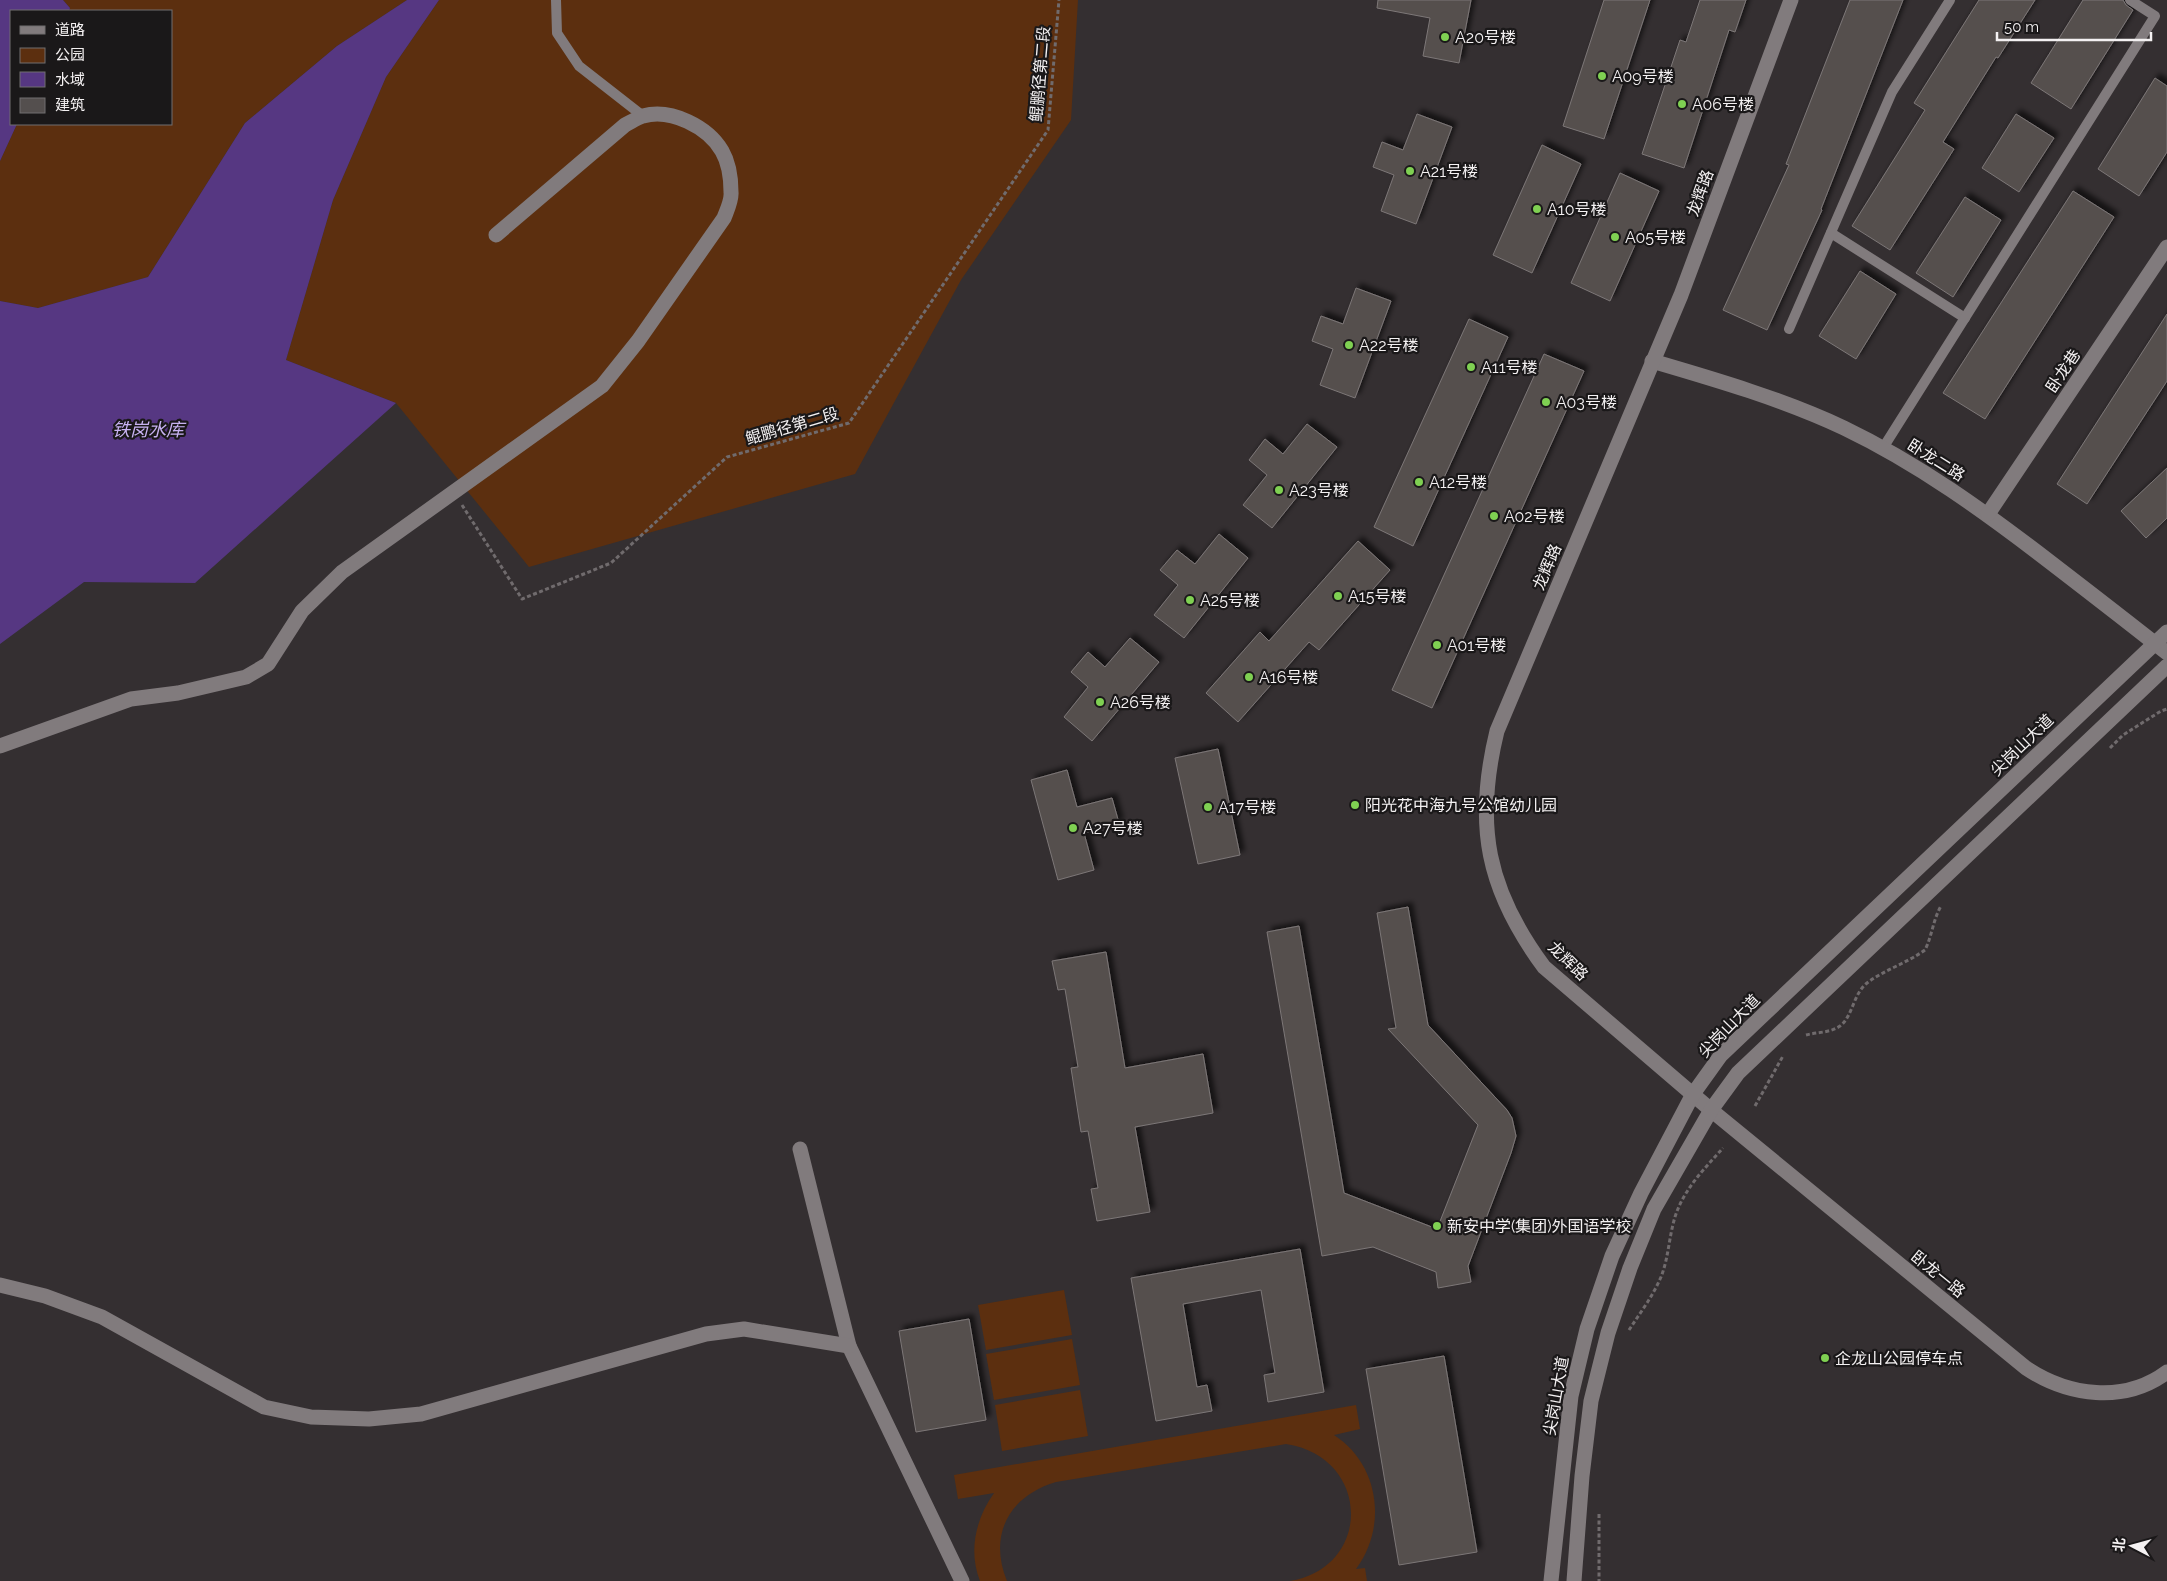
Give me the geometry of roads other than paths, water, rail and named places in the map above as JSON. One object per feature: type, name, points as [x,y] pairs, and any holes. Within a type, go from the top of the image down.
[{"type":"street","name":"龙辉路","points":[[1711,1110],[1544,967],[1523,938],[1506,907],[1494,873],[1486,829],[1485,802],[1488,766],[1497,731],[1681,295],[1791,0]]},
{"type":"street","points":[[0,746],[131,699],[178,694],[246,677],[268,664],[302,612],[342,572],[602,386],[638,341],[724,218],[732,194],[729,171],[722,152],[708,134],[684,120],[666,115],[643,116],[625,125],[496,235]]},
{"type":"street","name":"卧龙巷","points":[[1988,514],[2167,247]]},
{"type":"street","name":"卧龙二路","points":[[1652,361],[1768,396],[1807,411],[1883,448],[1988,514],[2161,648]]},
{"type":"street","name":"尖岗山大道","points":[[1551,1581],[1571,1396],[1587,1329],[1612,1256],[1641,1193],[1692,1094],[1721,1055],[2161,648],[2167,632]]},
{"type":"street","points":[[1574,1581],[1582,1476],[1591,1401],[1608,1333],[1630,1268],[1654,1209],[1711,1110],[1738,1073],[2167,666]]},
{"type":"street","name":"卧龙一路","points":[[1711,1110],[2026,1368],[2042,1379],[2076,1391],[2112,1393],[2148,1383],[2167,1372]]},
{"type":"street","points":[[800,1149],[849,1346],[962,1581]]},
{"type":"street","points":[[0,1285],[45,1296],[102,1317],[264,1408],[311,1418],[370,1418],[422,1414],[706,1334],[744,1329],[849,1346]]},
{"type":"lane","points":[[556,0],[557,33],[579,66],[643,116]]},
{"type":"lane","points":[[1789,329],[1892,92],[1950,0]]},
{"type":"lane","points":[[1883,448],[2156,16],[2130,0]]},
{"type":"lane","points":[[1831,232],[1965,318]]},
{"type":"water","points":[[0,0],[63,0],[70,8],[69,10],[10,10],[10,125],[17,125],[0,161]]},
{"type":"water","name":"铁岗水库","points":[[407,0],[439,0],[386,77],[333,200],[286,360],[396,403],[195,583],[84,582],[0,644],[0,301],[38,308],[148,277],[245,123],[337,46]]},
{"type":"place","name":"A20号楼","points":[[1445,37]]},
{"type":"place","name":"A09号楼","points":[[1602,76]]},
{"type":"place","name":"A06号楼","points":[[1682,104]]},
{"type":"place","name":"A21号楼","points":[[1410,171]]},
{"type":"place","name":"A10号楼","points":[[1537,209]]},
{"type":"place","name":"A05号楼","points":[[1615,237]]},
{"type":"place","name":"A22号楼","points":[[1349,345]]},
{"type":"place","name":"A11号楼","points":[[1471,367]]},
{"type":"place","name":"A03号楼","points":[[1546,402]]},
{"type":"place","name":"A12号楼","points":[[1419,482]]},
{"type":"place","name":"A23号楼","points":[[1279,490]]},
{"type":"place","name":"A02号楼","points":[[1494,516]]},
{"type":"place","name":"A15号楼","points":[[1338,596]]},
{"type":"place","name":"A25号楼","points":[[1190,600]]},
{"type":"place","name":"A01号楼","points":[[1437,645]]},
{"type":"place","name":"A16号楼","points":[[1249,677]]},
{"type":"place","name":"A26号楼","points":[[1100,702]]},
{"type":"place","name":"阳光花中海九号公馆幼儿园","points":[[1355,805]]},
{"type":"place","name":"A17号楼","points":[[1208,807]]},
{"type":"place","name":"A27号楼","points":[[1073,828]]},
{"type":"place","name":"新安中学(集团)外国语学校","points":[[1437,1226]]},
{"type":"place","name":"企龙山公园停车点","points":[[1825,1358]]}]
